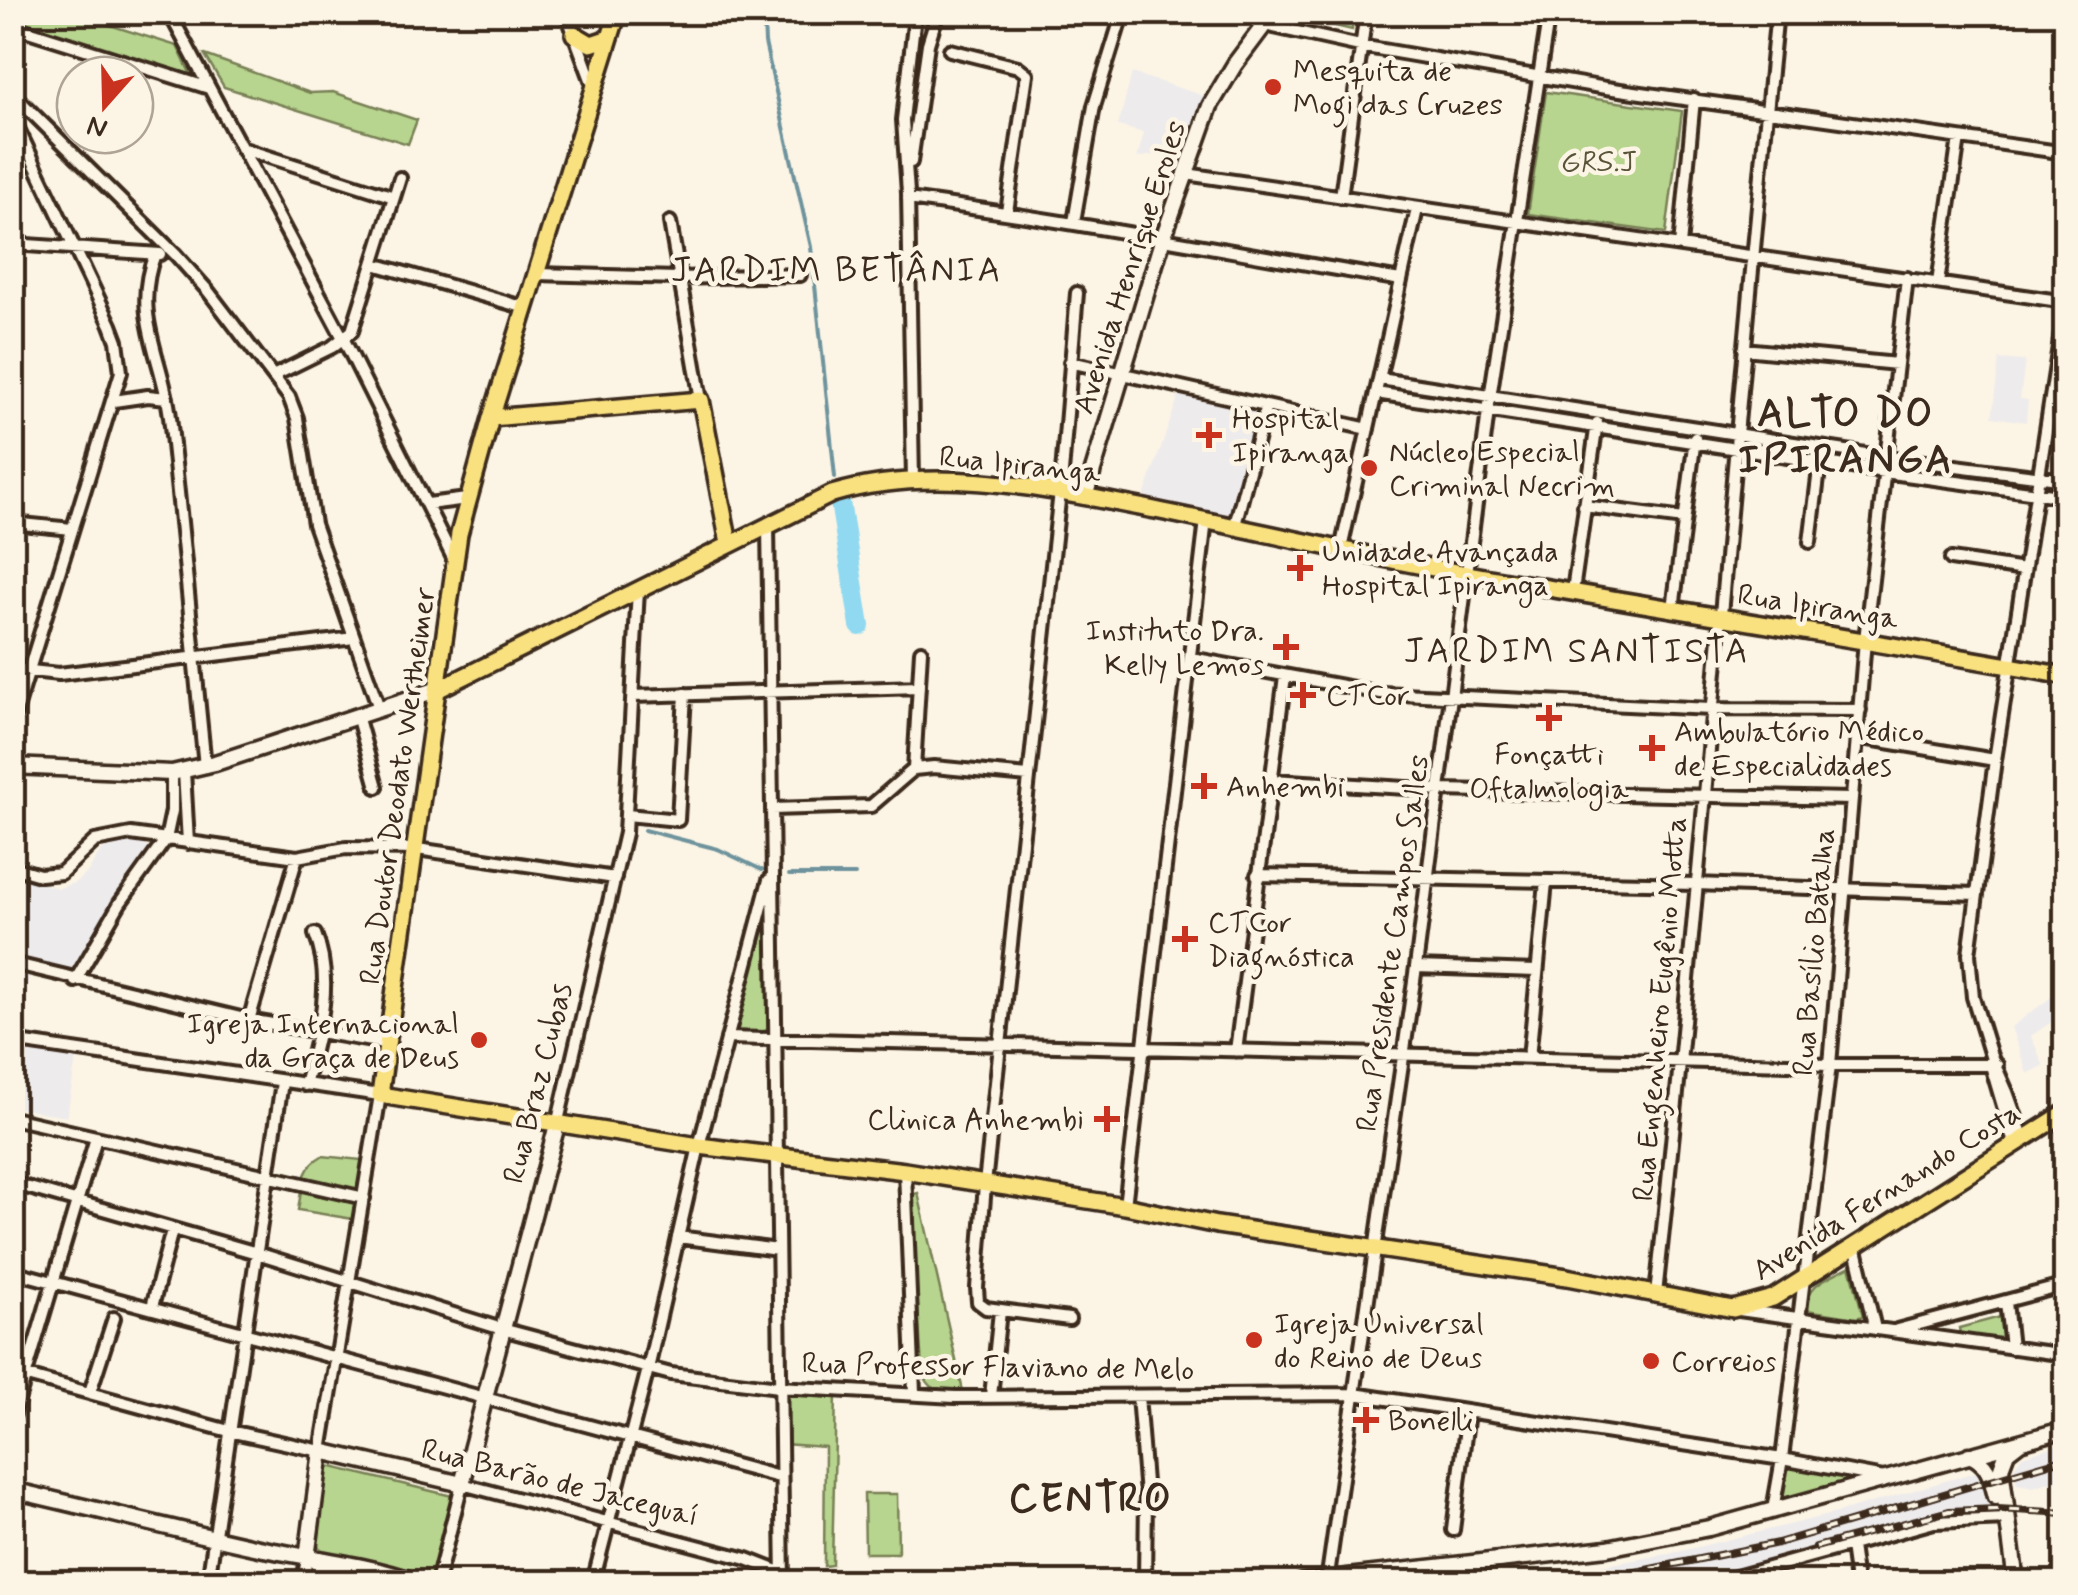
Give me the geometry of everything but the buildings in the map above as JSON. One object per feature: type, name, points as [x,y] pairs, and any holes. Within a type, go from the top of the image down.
[{"type":"main road","name":"Rua Doutor Deodato Wertheimer","points":[[380,1095],[454,561],[467,499],[618,12]]},
{"type":"main road","name":"Avenida Henrique Eroles","points":[[1085,496],[1162,240],[1215,96],[1269,19]]},
{"type":"main road","points":[[574,34],[591,44],[609,38]]},
{"type":"main road","points":[[491,418],[702,400],[729,543]]},
{"type":"main road","name":"Rua Ipiranga","points":[[12,766],[178,772],[205,766],[439,688],[729,543],[848,489],[913,481],[992,484],[1085,496],[1467,574],[2066,676]]},
{"type":"main road","points":[[380,1095],[698,1146],[905,1171],[1125,1206],[1216,1225],[1525,1270],[1733,1309]]},
{"type":"main road","name":"Avenida Fernando Costa","points":[[1733,1309],[1773,1298],[2066,1112]]},
{"type":"main road","name":"Rua Braz Cubas","points":[[462,1484],[558,1121]]},
{"type":"main road","points":[[1302,1582],[1607,1548],[1709,1528],[2066,1429]]},
{"type":"main road","points":[[2007,1582],[2000,1468],[2008,1452],[2020,1441]]},
{"type":"main road","name":"Rua Doutor Deodato Wertheimer","points":[[307,1558],[322,1451]]},
{"type":"main road","name":"Rua Barão de Jaceguaí","points":[[322,1451],[462,1484]]},
{"type":"main road","points":[[1968,1455],[1980,1459],[1988,1470],[2004,1519],[2016,1582]]},
{"type":"main road","points":[[12,1490],[307,1558],[344,1561],[416,1582]]},
{"type":"main road","points":[[307,1558],[371,1582]]},
{"type":"street","points":[[169,12],[344,340],[454,561]]},
{"type":"street","points":[[566,12],[594,86]]},
{"type":"street","points":[[908,12],[914,24],[903,120],[913,481]]},
{"type":"street","points":[[908,196],[919,94],[938,12]]},
{"type":"street","points":[[1074,222],[1094,106],[1123,12]]},
{"type":"street","points":[[1342,197],[1366,12]]},
{"type":"street","name":"Rua Presidente Campos Salles","points":[[1328,1581],[1416,967],[1490,396],[1548,12]]},
{"type":"street","name":"Rua Engenheiro Eugênio Motta","points":[[1656,1294],[1682,1060],[1777,12]]},
{"type":"street","points":[[1269,19],[1360,46],[1539,77],[2066,153]]},
{"type":"street","points":[[12,26],[208,88]]},
{"type":"street","points":[[950,50],[1018,68],[1027,74],[1007,212]]},
{"type":"street","points":[[12,93],[176,255],[289,397],[297,418],[314,524],[379,708]]},
{"type":"street","points":[[1680,246],[1694,99]]},
{"type":"street","points":[[12,116],[117,341],[121,372],[12,725]]},
{"type":"street","points":[[1938,283],[1959,138]]},
{"type":"street","points":[[241,148],[394,197]]},
{"type":"street","points":[[1186,174],[2065,302],[1995,760],[1970,954],[1970,981],[2018,1140]]},
{"type":"street","points":[[273,376],[344,340],[356,321],[400,178]]},
{"type":"street","points":[[908,196],[1401,280]]},
{"type":"street","points":[[1340,549],[1417,209]]},
{"type":"street","points":[[670,222],[702,400]]},
{"type":"street","points":[[12,244],[176,255]]},
{"type":"street","points":[[155,254],[146,275],[144,302],[167,398],[205,766]]},
{"type":"street","points":[[374,264],[526,308]]},
{"type":"street","points":[[538,274],[678,278],[800,275]]},
{"type":"street","name":"Rua Basílio Batalha","points":[[1774,1510],[1830,1065],[1865,640],[1907,278]]},
{"type":"street","points":[[1068,1319],[1000,1312],[982,1306],[977,1288],[984,1184],[1060,492],[1077,293]]},
{"type":"street","points":[[1744,348],[1897,364]]},
{"type":"street","points":[[1070,362],[1368,429]]},
{"type":"street","points":[[1380,379],[2066,480]]},
{"type":"street","points":[[1376,393],[2066,497]]},
{"type":"street","points":[[114,401],[148,396],[167,398]]},
{"type":"street","points":[[1234,525],[1266,406]]},
{"type":"street","points":[[1574,592],[1598,412]]},
{"type":"street","points":[[1673,609],[1696,427]]},
{"type":"street","points":[[1798,458],[1800,442]]},
{"type":"street","points":[[1810,542],[1820,462]]},
{"type":"street","points":[[428,504],[467,499]]},
{"type":"street","points":[[1584,506],[1684,520]]},
{"type":"street","points":[[1125,1206],[1206,520]]},
{"type":"street","points":[[12,523],[72,529]]},
{"type":"street","points":[[768,525],[783,1578]]},
{"type":"street","points":[[1951,559],[2024,570]]},
{"type":"street","name":"Rua Braz Cubas","points":[[558,1121],[627,815],[638,588]]},
{"type":"street","points":[[12,669],[58,674],[354,638]]},
{"type":"street","points":[[914,769],[921,652]]},
{"type":"street","points":[[1191,658],[1350,690],[1711,709],[1860,710]]},
{"type":"street","points":[[1236,1051],[1286,676]]},
{"type":"street","points":[[633,696],[918,687]]},
{"type":"street","points":[[627,815],[678,820],[685,694]]},
{"type":"street","points":[[357,716],[377,787]]},
{"type":"street","points":[[1857,736],[1995,760]]},
{"type":"street","points":[[772,809],[871,806],[914,769],[934,767],[1028,776]]},
{"type":"street","points":[[75,980],[120,902],[166,839],[178,772]]},
{"type":"street","points":[[178,772],[188,843]]},
{"type":"street","points":[[1272,780],[1440,790],[1850,799]]},
{"type":"street","points":[[12,867],[40,875],[61,873],[95,840],[131,834],[297,858],[346,848],[417,849],[615,878]]},
{"type":"street","points":[[131,834],[157,850]]},
{"type":"street","points":[[249,1020],[297,858]]},
{"type":"street","points":[[592,1582],[648,1369],[698,1146],[773,860]]},
{"type":"street","points":[[1257,876],[1976,894]]},
{"type":"street","points":[[1529,1058],[1546,882]]},
{"type":"street","points":[[305,1085],[318,1034],[324,971],[315,934]]},
{"type":"street","points":[[12,963],[249,1020],[390,1044]]},
{"type":"street","points":[[1416,967],[1537,970]]},
{"type":"street","points":[[727,1038],[1830,1065],[1992,1063]]},
{"type":"street","points":[[12,1041],[380,1095]]},
{"type":"street","points":[[208,1582],[282,1082]]},
{"type":"street","name":"Rua Doutor Deodato Wertheimer","points":[[322,1451],[380,1095]]},
{"type":"street","points":[[12,1118],[364,1198]]},
{"type":"street","points":[[12,1421],[96,1138]]},
{"type":"street","points":[[905,1171],[914,1393]]},
{"type":"street","name":"Rua Professor Flaviano de Melo","points":[[12,1184],[257,1252],[502,1329],[648,1369],[779,1387],[962,1397],[1354,1394],[1885,1478]]},
{"type":"street","points":[[152,1307],[172,1230]]},
{"type":"street","points":[[678,1236],[778,1250]]},
{"type":"street","points":[[1855,1245],[1875,1329]]},
{"type":"street","points":[[12,1270],[779,1476]]},
{"type":"street","points":[[1893,1331],[2066,1285]]},
{"type":"street","points":[[2006,1302],[2011,1348]]},
{"type":"street","points":[[1733,1309],[2066,1355]]},
{"type":"street","points":[[986,1396],[1000,1312]]},
{"type":"street","points":[[90,1392],[114,1318]]},
{"type":"street","points":[[12,1372],[229,1431],[322,1451]]},
{"type":"street","points":[[1138,1396],[1146,1495],[1145,1582]]},
{"type":"street","points":[[1453,1530],[1468,1412]]},
{"type":"street","name":"Rua Braz Cubas","points":[[437,1582],[462,1484]]},
{"type":"street","name":"Rua Barão de Jaceguaí","points":[[462,1484],[747,1559],[783,1578]]},
{"type":"street","points":[[1718,1582],[1934,1522],[2004,1519]]},
{"type":"street","points":[[1851,1546],[1856,1582]]},
{"type":"street","name":"Rua Doutor Deodato Wertheimer","points":[[303,1582],[307,1558]]},
{"type":"shaded area","points":[[1132,73],[1208,97],[1201,104],[1186,144],[1188,149],[1137,158],[1144,133],[1118,126]]},
{"type":"shaded area","points":[[1999,359],[2025,361],[2020,399],[2028,400],[2026,422],[1992,417]]},
{"type":"shaded area","name":"Hospital Ipiranga","points":[[1179,395],[1259,414],[1231,517],[1143,499]]},
{"type":"shaded area","points":[[118,843],[144,844],[151,852],[80,965],[72,970],[13,955],[12,876],[59,888],[86,874],[101,851]]},
{"type":"shaded area","points":[[13,973],[29,977],[17,1035],[13,1035]]},
{"type":"shaded area","points":[[2065,987],[2065,1013],[2031,1036],[2044,1066],[2027,1074],[2011,1027]]},
{"type":"shaded area","points":[[12,1048],[76,1059],[67,1117],[13,1107]]},
{"type":"shaded area","points":[[2065,1443],[2065,1477],[2033,1487],[2017,1484],[2013,1469],[2022,1456]]},
{"type":"shaded area","points":[[1979,1471],[1994,1513],[1935,1518],[1689,1582],[1446,1582],[1562,1573],[1673,1553],[1840,1512]]},
{"type":"green space","points":[[1284,12],[1353,13],[1352,30]]},
{"type":"green space","points":[[12,13],[71,13],[177,46],[191,75],[155,64],[155,55],[127,55],[13,19]]},
{"type":"green space","points":[[205,55],[310,93],[333,92],[417,120],[408,144],[224,87]]},
{"type":"green space","name":"GRS.J","points":[[1546,92],[1682,111],[1666,233],[1528,214]]},
{"type":"green space","points":[[767,896],[768,1028],[764,1033],[733,1030]]},
{"type":"green space","points":[[322,1156],[362,1160],[353,1219],[298,1210],[306,1172]]},
{"type":"green space","points":[[918,1193],[963,1391],[932,1387],[922,1369],[911,1195]]},
{"type":"green space","points":[[1850,1266],[1863,1316],[1807,1310],[1814,1287]]},
{"type":"green space","points":[[2000,1317],[2003,1340],[1998,1343],[1960,1334],[1959,1328]]},
{"type":"green space","points":[[783,1392],[836,1394],[832,1565],[824,1566],[825,1447],[783,1444]]},
{"type":"green space","points":[[1787,1463],[1856,1479],[1781,1501]]},
{"type":"green space","points":[[328,1466],[452,1496],[431,1582],[330,1555],[314,1544]]},
{"type":"green space","points":[[864,1494],[897,1494],[898,1553],[865,1553]]},
{"type":"waterway","points":[[767,12],[765,43],[811,247],[835,477]]},
{"type":"waterway","points":[[840,502],[860,626]]},
{"type":"waterway","points":[[644,830],[718,849],[762,870]]},
{"type":"waterway","points":[[789,875],[855,875]]},
{"type":"railway","points":[[1587,1582],[1778,1543],[2066,1458]]},
{"type":"railway","points":[[1816,1547],[1949,1511],[2066,1513]]},
{"type":"place","name":"Mesquita de Mogi das Cruzes","points":[[1273,87]]},
{"type":"place","name":"Hospital Ipiranga","points":[[1209,435]]},
{"type":"place","name":"Núcleo Especial Criminal Necrim","points":[[1369,468]]},
{"type":"place","name":"Unidade Avançada Hospital Ipiranga","points":[[1300,568]]},
{"type":"place","name":"Instituto Dra. Kelly Lemos","points":[[1286,647]]},
{"type":"place","name":"CTCor","points":[[1303,695]]},
{"type":"place","name":"Fonçatti Oftalmologia","points":[[1549,718]]},
{"type":"place","name":"Ambulatório Médico de Especialidades","points":[[1652,748]]},
{"type":"place","name":"Anhembi","points":[[1204,786]]},
{"type":"place","name":"CTCor Diagnóstica","points":[[1185,939]]},
{"type":"place","name":"Igreja Internacional da Graça de Deus","points":[[479,1040]]},
{"type":"place","name":"Clinica Anhembi","points":[[1107,1119]]},
{"type":"place","name":"Igreja Universal do Reino de Deus","points":[[1254,1340]]},
{"type":"place","name":"Correios","points":[[1651,1361]]},
{"type":"place","name":"Bonelli","points":[[1366,1420]]},
{"type":"district","name":"JARDIM BETÂNIA","points":[[837,269]]},
{"type":"district","name":"ALTO DO IPIRANGA","points":[[1846,435]]},
{"type":"district","name":"JARDIM SANTISTA","points":[[1577,650]]},
{"type":"district","name":"CENTRO","points":[[1091,1497]]}]
